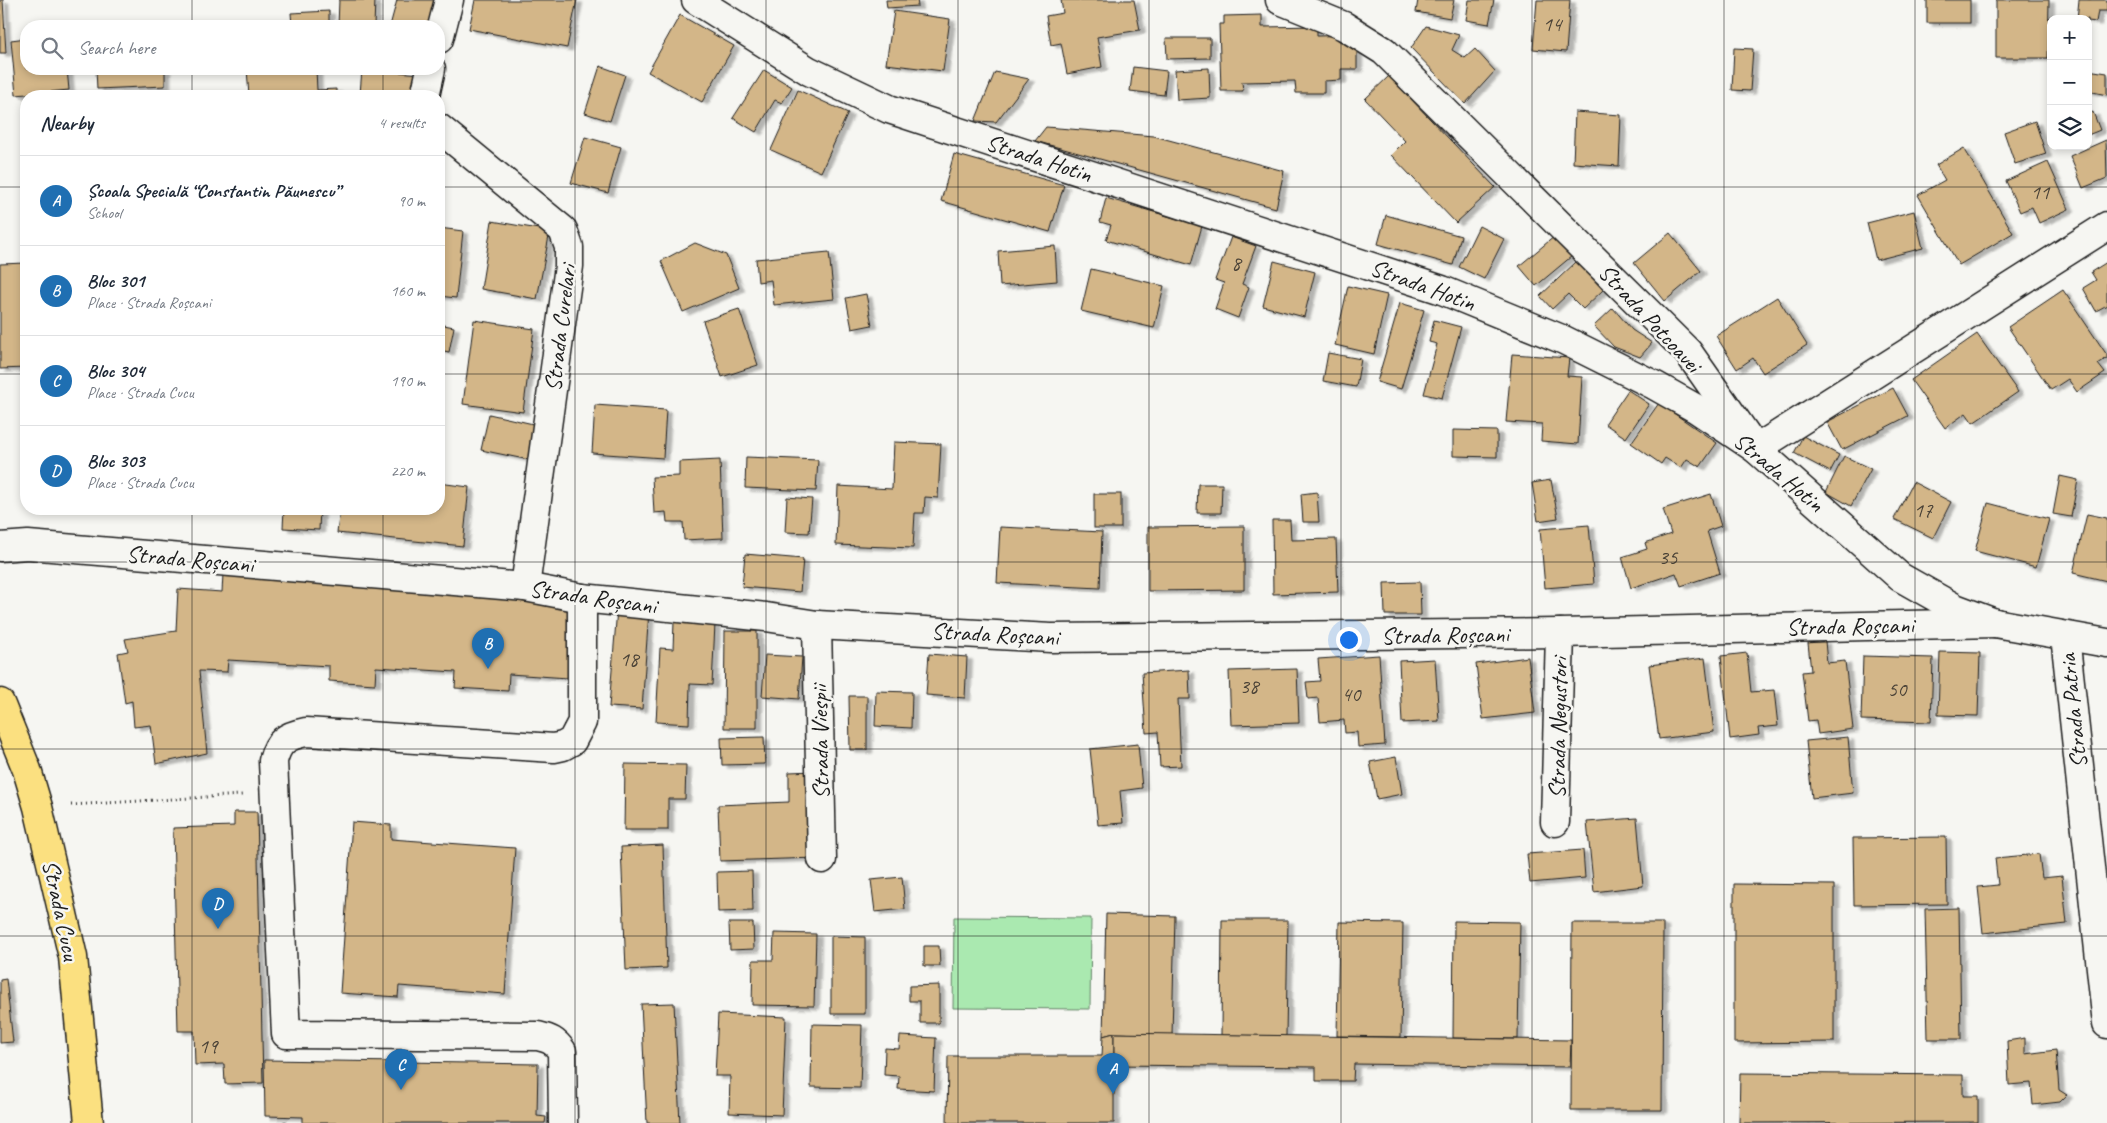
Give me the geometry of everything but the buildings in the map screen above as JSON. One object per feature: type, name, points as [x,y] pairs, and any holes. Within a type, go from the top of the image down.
[{"type":"main road","name":"Strada Cucu","points":[[0,703],[27,770],[38,808],[73,957],[89,1123]]},
{"type":"street","points":[[444,20],[449,0]]},
{"type":"street","name":"Strada Hotin","points":[[696,0],[809,70],[889,110],[1442,290],[1564,340],[1654,385],[1695,408],[1756,448],[1900,577],[1955,608],[1995,622],[2107,643]]},
{"type":"street","name":"Strada Potcoavei","points":[[1280,0],[1344,26],[1384,51],[1688,352],[1756,448]]},
{"type":"street","points":[[426,90],[430,75]]},
{"type":"street","name":"Strada Curelari","points":[[445,133],[563,230],[569,247],[569,266],[525,587]]},
{"type":"street","points":[[1756,448],[2107,226]]},
{"type":"street","name":"Strada Roșcani","points":[[0,548],[38,546],[525,587],[582,598],[766,617],[817,625],[1051,638],[1560,633],[1995,622]]},
{"type":"street","points":[[563,1123],[562,1056],[557,1044],[550,1039],[538,1036],[286,1034],[273,761],[276,749],[282,742],[292,735],[306,732],[554,748],[572,742],[582,722],[582,598]]},
{"type":"street","name":"Strada Viespii","points":[[817,625],[822,859]]},
{"type":"street","name":"Strada Negustori","points":[[1555,822],[1560,633]]},
{"type":"street","name":"Strada Patria","points":[[2065,636],[2107,1024]]},
{"type":"path","points":[[38,808],[275,793]]},
{"type":"path","points":[[285,1116],[285,1123]]},
{"type":"green space","points":[[954,917],[1091,918],[1090,1009],[953,1008]]},
{"type":"place","name":"Bloc 301","points":[[488,669]]},
{"type":"place","name":"Bloc 303","points":[[218,929]]},
{"type":"place","name":"Bloc 304","points":[[401,1090]]},
{"type":"place","name":"Școala Specială “Constantin Păunescu”","points":[[1113,1094]]}]
